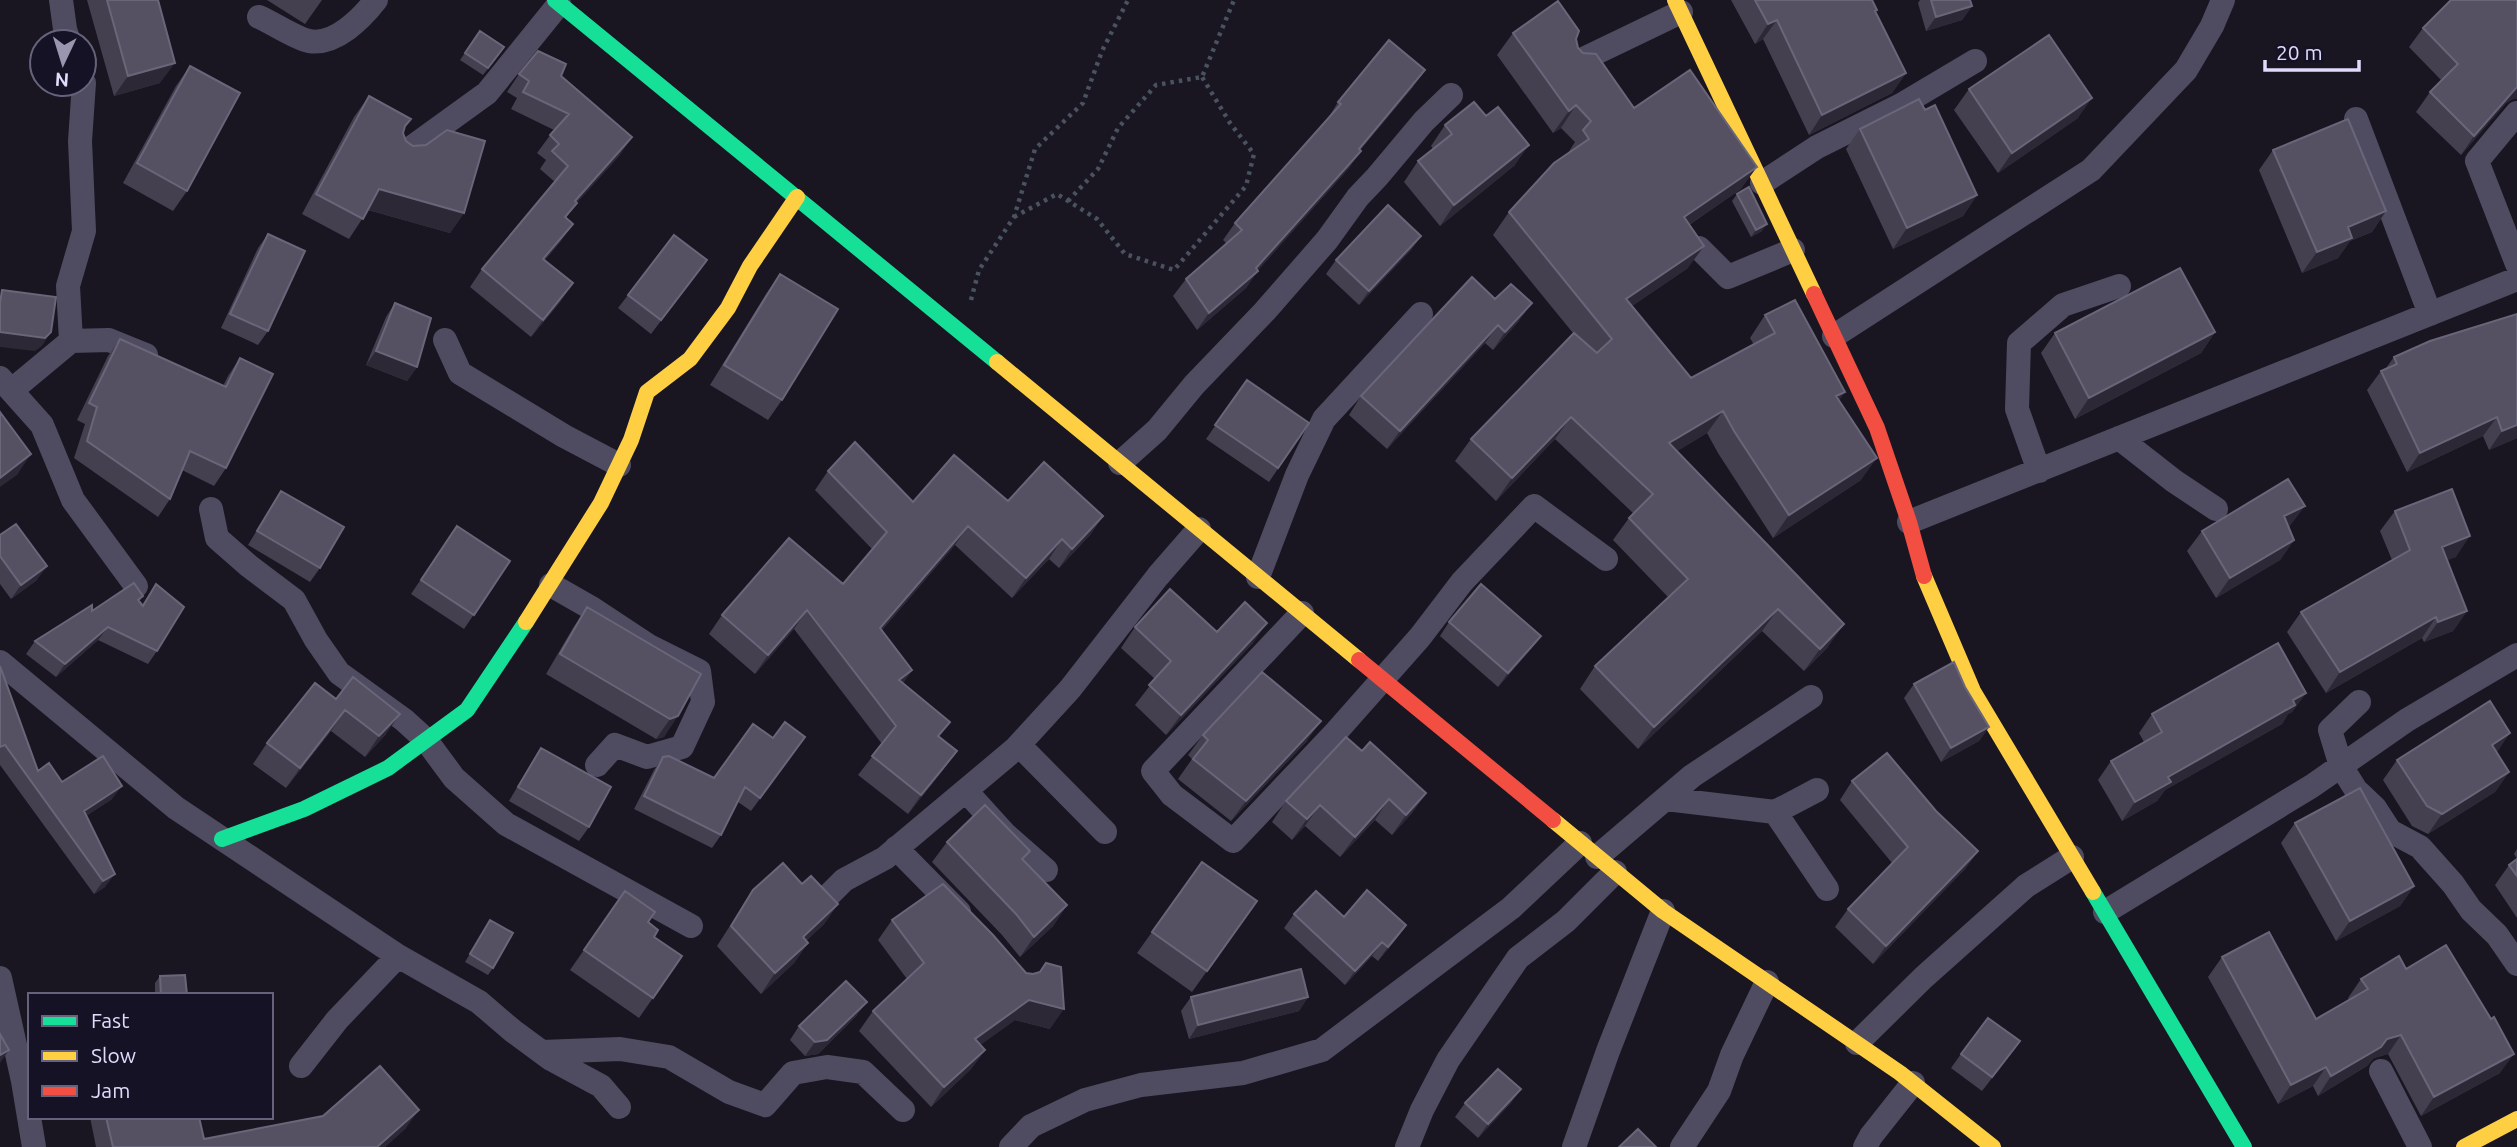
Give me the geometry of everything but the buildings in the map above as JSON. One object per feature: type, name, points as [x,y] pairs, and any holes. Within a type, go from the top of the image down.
[{"type":"street","points":[[61,0],[65,28]]},
{"type":"street","points":[[259,17],[309,41],[334,37],[361,20],[376,0]]},
{"type":"street","points":[[1834,336],[2091,170],[2186,70],[2223,0]]},
{"type":"street","points":[[404,153],[488,93],[557,2],[1663,911],[1913,1083],[1993,1147]]},
{"type":"street","points":[[1575,63],[1678,6],[1877,428],[1909,522],[1925,580],[1973,691],[2244,1147]]},
{"type":"street","points":[[1762,183],[1817,147],[1901,105],[1975,61]]},
{"type":"street","points":[[1120,463],[1157,430],[1194,385],[1265,311],[1326,240],[1358,197],[1424,121],[1451,95]]},
{"type":"street","points":[[71,341],[68,286],[84,231],[80,141],[83,98]]},
{"type":"street","points":[[2517,113],[2477,161],[2517,264]]},
{"type":"street","points":[[2356,119],[2430,314]]},
{"type":"street","points":[[222,839],[304,809],[388,768],[467,710],[551,585],[601,503],[631,440],[647,392],[690,359],[728,308],[750,266],[797,197]]},
{"type":"street","points":[[1699,248],[1728,276],[1793,250]]},
{"type":"street","points":[[1909,522],[2517,279]]},
{"type":"street","points":[[2039,471],[2017,409],[2018,343],[2063,305],[2119,286]]},
{"type":"street","points":[[1258,577],[1297,475],[1324,419],[1421,314]]},
{"type":"street","points":[[136,586],[73,500],[42,425],[6,384],[71,341],[109,340],[166,365]]},
{"type":"street","points":[[445,340],[460,373],[564,436],[620,465]]},
{"type":"street","points":[[2119,438],[2174,481],[2216,509]]},
{"type":"street","points":[[1302,613],[1153,771],[1172,794],[1233,841],[1382,680],[1420,637],[1462,582],[1534,506],[1606,559]]},
{"type":"street","points":[[211,509],[217,538],[294,600],[316,640],[340,673],[404,720],[426,740],[454,778],[506,824],[691,926]]},
{"type":"street","points":[[827,897],[844,880],[885,858],[1019,745],[1070,689],[1158,576],[1199,529]]},
{"type":"street","points":[[551,585],[649,646],[699,671],[703,702],[682,747],[647,757],[615,745],[597,765]]},
{"type":"street","points":[[2105,912],[2341,766],[2407,720],[2517,655]]},
{"type":"street","points":[[0,662],[176,808],[398,956],[479,1002],[542,1052],[601,1086],[619,1107]]},
{"type":"street","points":[[1011,1147],[1031,1126],[1084,1100],[1141,1085],[1243,1073],[1322,1049],[1511,908],[1597,857],[1692,776],[1811,697]]},
{"type":"street","points":[[2359,702],[2330,730],[2341,766],[2356,790],[2375,808],[2390,831],[2420,847],[2453,884],[2471,910],[2497,936],[2517,964]]},
{"type":"street","points":[[1019,745],[1105,832]]},
{"type":"street","points":[[1666,799],[1775,812],[1817,790]]},
{"type":"street","points":[[967,791],[1005,834],[1046,870]]},
{"type":"street","points":[[1775,812],[1827,889]]},
{"type":"street","points":[[896,848],[973,927]]},
{"type":"street","points":[[1407,1147],[1422,1110],[1448,1060],[1518,958],[1566,921],[1597,857]]},
{"type":"street","points":[[1857,1043],[1924,977],[2026,887],[2072,857]]},
{"type":"street","points":[[1574,1147],[1663,911]]},
{"type":"street","points":[[301,1066],[337,1020],[398,956]]},
{"type":"street","points":[[0,978],[22,1046],[28,1096]]},
{"type":"street","points":[[1682,1147],[1719,1091],[1732,1055],[1767,982]]},
{"type":"street","points":[[542,1052],[620,1049],[669,1057],[729,1092],[765,1105],[793,1073],[827,1067],[863,1072],[903,1110]]},
{"type":"street","points":[[2381,1071],[2420,1147]]},
{"type":"street","points":[[1865,1147],[1913,1083]]},
{"type":"street","points":[[31,1119],[34,1147]]},
{"type":"street","points":[[2464,1147],[2517,1119]]},
{"type":"path","points":[[958,329],[970,307],[979,270],[1014,217],[1035,149],[1083,103],[1102,51],[1128,0]]},
{"type":"path","points":[[1202,77],[1234,0]]},
{"type":"path","points":[[1014,217],[1056,194],[1097,219],[1125,254],[1174,271],[1246,186],[1254,154],[1230,123],[1202,77]]},
{"type":"path","points":[[1068,201],[1098,169],[1118,128],[1156,85],[1202,77]]},
{"type":"traffic: fast","points":[[555,0],[997,362]]},
{"type":"traffic: fast","points":[[222,839],[304,809],[388,768],[467,710],[526,622]]},
{"type":"traffic: fast","points":[[2093,892],[2244,1147]]},
{"type":"traffic: slow","points":[[1675,0],[1814,294]]},
{"type":"traffic: slow","points":[[526,622],[601,503],[631,440],[647,392],[690,359],[728,308],[750,266],[797,197]]},
{"type":"traffic: slow","points":[[997,362],[1359,660]]},
{"type":"traffic: slow","points":[[1924,576],[1973,691],[2093,892]]},
{"type":"traffic: slow","points":[[1553,820],[1663,911],[1900,1073],[1993,1147]]},
{"type":"traffic: slow","points":[[2464,1147],[2517,1119]]},
{"type":"traffic: jam","points":[[1814,294],[1877,428],[1924,576]]},
{"type":"traffic: jam","points":[[1359,660],[1553,820]]}]
